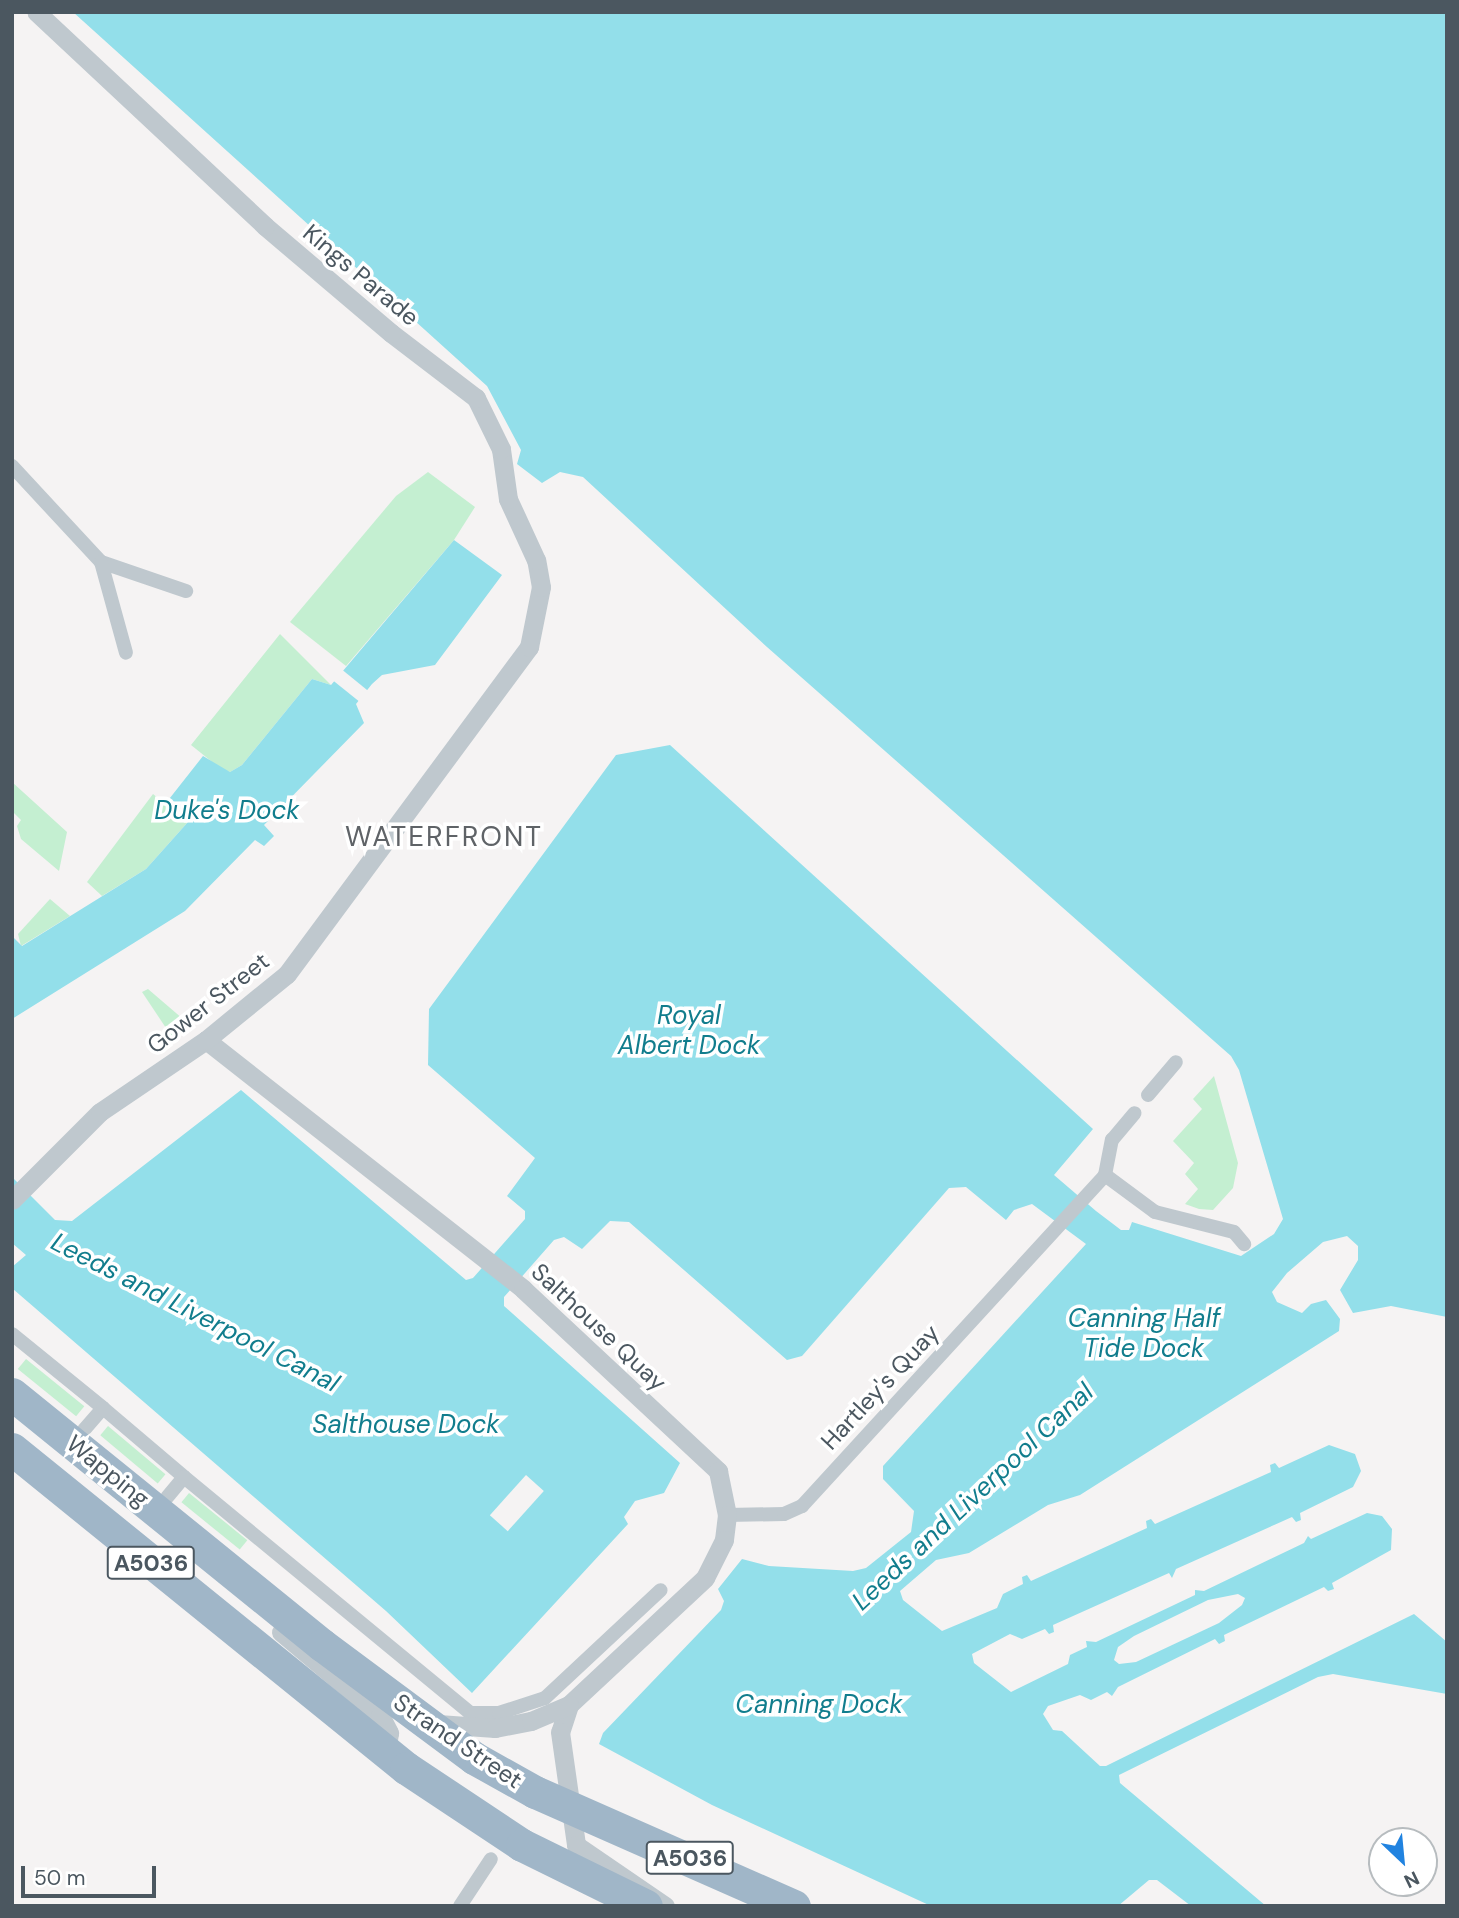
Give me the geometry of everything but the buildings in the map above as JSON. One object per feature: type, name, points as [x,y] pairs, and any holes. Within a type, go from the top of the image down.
[{"type":"highway","name":"Wapping","points":[[12,1394],[204,1549],[307,1660]]},
{"type":"highway","name":"Wapping","points":[[12,1449],[307,1660]]},
{"type":"highway","name":"Strand Street","points":[[307,1660],[386,1753],[506,1836],[646,1906]]},
{"type":"highway","name":"Strand Street","points":[[307,1660],[425,1722],[474,1758],[536,1792],[569,1803],[794,1906]]},
{"type":"street","name":"Kings Parade","points":[[36,12],[265,226],[391,333],[476,398],[494,429],[508,499],[536,560],[541,587],[533,635]]},
{"type":"street","points":[[12,466],[101,562],[126,653]]},
{"type":"street","points":[[101,562],[186,591]]},
{"type":"street","name":"Gower Street","points":[[12,1200],[100,1112],[206,1040],[287,974],[491,698],[533,635]]},
{"type":"street","name":"Salthouse Quay","points":[[206,1040],[523,1289],[708,1458],[724,1485],[727,1514],[724,1540],[711,1568],[685,1597],[569,1705],[531,1721],[495,1728],[425,1722]]},
{"type":"street","points":[[1148,1094],[1176,1062]]},
{"type":"street","points":[[1135,1113],[1112,1140],[1101,1179],[1155,1212],[1234,1232],[1244,1244]]},
{"type":"street","name":"Hartley's Quay","points":[[727,1514],[784,1514],[802,1506],[1101,1179]]},
{"type":"street","points":[[12,1334],[470,1713],[499,1713],[545,1698],[661,1590]]},
{"type":"street","points":[[84,1430],[103,1408]]},
{"type":"street","points":[[167,1497],[184,1477]]},
{"type":"street","points":[[342,1702],[359,1688],[425,1722]]},
{"type":"street","points":[[569,1705],[560,1732],[576,1845],[665,1906]]},
{"type":"street","points":[[460,1906],[491,1859]]},
{"type":"green space","points":[[428,472],[475,507],[454,540],[346,666],[290,622],[396,496]]},
{"type":"green space","points":[[280,634],[331,685],[312,679],[242,765],[230,772],[221,769],[191,745]]},
{"type":"green space","points":[[12,782],[67,832],[59,871],[21,839],[17,826],[21,820],[12,811]]},
{"type":"green space","points":[[153,794],[188,822],[146,869],[102,896],[87,882]]},
{"type":"green space","points":[[50,899],[70,916],[21,946],[18,934]]},
{"type":"green space","points":[[148,989],[183,1019],[187,1030],[174,1040],[142,992]]},
{"type":"green space","points":[[1214,1076],[1238,1163],[1233,1188],[1213,1210],[1185,1204],[1198,1189],[1185,1174],[1194,1163],[1173,1141],[1202,1109],[1193,1099]]},
{"type":"green space","points":[[26,1359],[84,1406],[76,1416],[18,1369]]},
{"type":"green space","points":[[108,1426],[165,1474],[158,1483],[100,1435]]},
{"type":"green space","points":[[189,1493],[247,1540],[240,1550],[181,1502]]},
{"type":"water","points":[[73,12],[1447,12],[1447,1317],[1391,1306],[1353,1313],[1340,1290],[1358,1260],[1358,1246],[1347,1236],[1323,1242],[1287,1273],[1272,1292],[1277,1302],[1302,1313],[1311,1304],[1326,1300],[1340,1319],[1339,1331],[1080,1495],[1048,1505],[969,1553],[936,1560],[900,1591],[903,1600],[942,1631],[997,1608],[1003,1594],[1023,1584],[1022,1577],[1027,1575],[1031,1581],[1147,1528],[1146,1521],[1151,1519],[1155,1524],[1271,1472],[1270,1465],[1275,1463],[1279,1468],[1329,1445],[1355,1454],[1361,1471],[1353,1487],[1300,1513],[1301,1520],[1296,1522],[1292,1517],[1176,1569],[1172,1578],[1169,1573],[1053,1625],[1054,1632],[1049,1634],[1045,1629],[1022,1639],[1010,1634],[972,1654],[974,1663],[1011,1692],[1068,1664],[1070,1655],[1087,1647],[1086,1641],[1096,1642],[1195,1595],[1195,1590],[1204,1591],[1304,1543],[1308,1536],[1311,1539],[1367,1513],[1382,1516],[1392,1529],[1391,1550],[1332,1583],[1334,1589],[1328,1591],[1324,1587],[1224,1635],[1225,1641],[1219,1644],[1215,1639],[1118,1687],[1112,1696],[1107,1692],[1091,1700],[1080,1695],[1048,1706],[1043,1714],[1053,1730],[1062,1731],[1100,1766],[1106,1766],[1414,1614],[1447,1642],[1447,1694],[1333,1674],[1318,1677],[1119,1775],[1120,1783],[1266,1906],[1191,1906],[1157,1880],[1149,1880],[1118,1906],[931,1906],[712,1805],[599,1744],[603,1733],[721,1610],[724,1601],[718,1589],[742,1559],[769,1566],[853,1571],[866,1568],[911,1532],[914,1511],[883,1479],[883,1466],[1086,1244],[1032,1204],[1014,1210],[1006,1220],[966,1187],[949,1188],[802,1356],[787,1360],[629,1222],[610,1221],[582,1249],[564,1237],[554,1240],[504,1297],[504,1306],[680,1463],[664,1493],[635,1501],[624,1517],[628,1524],[472,1693],[386,1611],[13,1289],[12,1267],[26,1255],[12,1243],[12,1177],[55,1220],[72,1221],[241,1090],[466,1280],[473,1278],[525,1219],[525,1211],[507,1196],[535,1158],[428,1065],[429,1009],[616,755],[670,745],[1093,1129],[1054,1175],[1096,1211],[1121,1230],[1129,1230],[1132,1222],[1241,1256],[1274,1234],[1283,1219],[1239,1070],[1231,1056],[767,647],[583,477],[560,472],[542,483],[517,464],[521,450],[487,386]],"holes":[[[1238,1594],[1245,1598],[1242,1605],[1219,1623],[1136,1662],[1119,1664],[1114,1660],[1118,1647],[1134,1636],[1208,1600]]]},
{"type":"water","name":"Duke's Dock","points":[[454,540],[502,575],[435,665],[382,675],[372,684],[356,704],[364,723],[264,825],[274,836],[264,846],[255,840],[185,911],[12,1019],[12,936],[22,946],[146,869],[188,822],[166,803],[203,756],[230,772],[242,765],[312,679],[331,685]]},
{"type":"pier","points":[[340,668],[370,692],[361,703],[331,679]]},
{"type":"pier","points":[[526,1475],[544,1491],[508,1531],[490,1515]]},
{"type":"district","name":"WATERFRONT","points":[[444,837]]},
{"type":"water label","name":"Royal Albert Dock","points":[[689,1031]]},
{"type":"water label","name":"Leeds and Liverpool Canal","points":[[195,1313]]},
{"type":"water label","name":"Canning Half Tide Dock","points":[[1144,1334]]},
{"type":"water label","name":"Salthouse Dock","points":[[406,1425]]},
{"type":"water label","name":"Leeds and Liverpool Canal","points":[[973,1497]]},
{"type":"water label","name":"Canning Dock","points":[[819,1705]]}]
